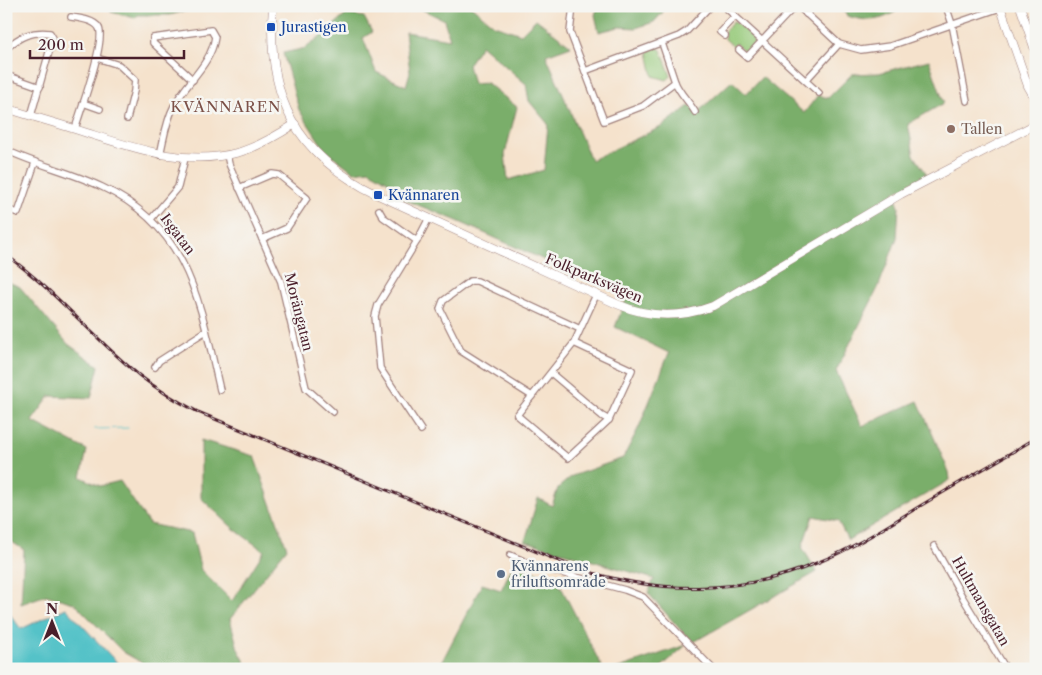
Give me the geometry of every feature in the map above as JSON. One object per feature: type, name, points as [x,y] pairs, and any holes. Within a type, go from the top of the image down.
[{"type":"main road","name":"Folkparksvägen","points":[[273,6],[273,63],[280,93],[295,124],[318,156],[341,175],[428,218],[596,295],[627,308],[658,315],[685,314],[706,308],[735,293],[901,194],[1014,137],[1033,126],[1036,119]]},
{"type":"main road","points":[[1020,6],[1036,53]]},
{"type":"main road","points":[[1000,7],[1028,86],[1036,100]]},
{"type":"main road","points":[[6,108],[160,155],[185,158],[227,154],[250,148],[295,124]]},
{"type":"street","points":[[573,6],[570,32],[604,121],[643,106],[674,82]]},
{"type":"street","points":[[585,71],[662,43],[686,32],[710,6]]},
{"type":"street","points":[[724,6],[819,94]]},
{"type":"street","points":[[739,50],[747,57],[796,6],[839,44],[862,50],[876,49],[1000,7]]},
{"type":"street","points":[[806,14],[813,6]]},
{"type":"street","points":[[946,6],[952,24],[967,101]]},
{"type":"street","points":[[725,36],[720,32],[735,16]]},
{"type":"street","points":[[71,17],[99,26],[100,43],[75,129]]},
{"type":"street","points":[[160,155],[170,114],[179,98],[193,80],[210,52],[215,33],[206,31],[153,38],[153,43],[193,80]]},
{"type":"street","points":[[6,49],[18,38],[28,34],[41,32],[52,35],[54,41],[31,116]]},
{"type":"street","points":[[662,43],[674,82],[683,98],[689,101],[695,112]]},
{"type":"street","points":[[806,80],[839,44]]},
{"type":"street","points":[[97,58],[120,65],[134,80],[134,92],[127,118]]},
{"type":"street","points":[[6,75],[40,87]]},
{"type":"street","points":[[83,103],[100,109]]},
{"type":"street","name":"Isgatan","points":[[6,150],[35,163],[107,189],[126,199],[168,237],[186,266],[196,289],[220,390]]},
{"type":"street","name":"Morängatan","points":[[227,154],[239,188],[281,282],[306,388],[333,412]]},
{"type":"street","points":[[150,219],[178,186],[185,158]]},
{"type":"street","points":[[6,209],[18,213],[35,163]]},
{"type":"street","points":[[239,188],[272,174],[279,175],[307,198],[287,228],[262,239]]},
{"type":"street","points":[[379,210],[383,218],[417,241]]},
{"type":"street","points":[[421,430],[380,368],[375,316],[378,305],[417,241],[428,218]]},
{"type":"street","points":[[532,396],[461,351],[440,309],[443,300],[470,282],[477,282],[580,329]]},
{"type":"street","points":[[574,342],[632,370],[610,420],[568,458],[517,415],[574,342],[596,295]]},
{"type":"street","points":[[155,367],[159,361],[206,331]]},
{"type":"street","points":[[551,373],[602,416],[610,420]]},
{"type":"street","name":"Hultmansgatan","points":[[934,546],[1006,669]]},
{"type":"street","points":[[510,555],[535,566],[639,595],[714,669]]},
{"type":"green space","points":[[110,6],[205,6],[170,15],[138,15],[135,18],[111,12]]},
{"type":"green space","points":[[415,6],[471,6],[494,25],[521,34],[536,19],[571,46],[546,55],[591,160],[661,127],[689,106],[699,111],[732,81],[746,94],[762,77],[804,113],[818,95],[828,98],[852,74],[879,73],[929,60],[944,103],[908,124],[914,155],[928,176],[894,192],[899,206],[897,238],[878,288],[836,371],[862,426],[918,401],[949,472],[950,480],[848,540],[838,521],[813,516],[802,547],[817,572],[692,643],[648,593],[654,579],[525,541],[538,498],[552,506],[558,488],[572,476],[623,458],[639,427],[669,353],[615,327],[627,297],[455,220],[403,199],[404,191],[369,170],[354,172],[325,150],[299,110],[283,53],[306,48],[347,14],[364,17],[372,32],[363,38],[376,72],[406,86],[410,72],[405,32],[450,39],[444,20]],"holes":[[[481,45],[526,84],[529,101],[548,124],[544,170],[508,180],[505,154],[517,107],[487,83],[473,84],[468,65]]]},
{"type":"green space","points":[[598,6],[662,6],[663,12],[654,22],[636,28],[619,27],[599,32],[595,15]]},
{"type":"green space","points":[[845,6],[904,6],[883,18],[864,20],[847,16],[843,9]]},
{"type":"green space","points":[[733,22],[737,23],[756,40],[747,53],[735,43],[733,46],[725,39],[724,32]]},
{"type":"green space","points":[[657,47],[661,50],[671,76],[667,80],[653,76],[648,52]]},
{"type":"green space","points":[[6,281],[20,287],[68,344],[99,366],[91,398],[50,396],[32,421],[87,450],[81,477],[100,486],[120,481],[149,524],[192,533],[201,570],[232,601],[264,551],[234,529],[201,498],[201,440],[254,456],[287,548],[230,619],[238,649],[249,669],[153,669],[123,652],[74,603],[46,595],[21,604],[24,550],[6,538]]},
{"type":"green space","points":[[513,565],[557,579],[603,669],[438,669],[482,584],[501,590]]},
{"type":"green space","points":[[686,645],[659,669],[616,669]]},
{"type":"water","points":[[66,608],[123,669],[6,669],[6,609],[21,629]]},
{"type":"waterway","points":[[95,429],[128,428]]},
{"type":"railway","points":[[6,255],[41,283],[140,376],[198,412],[576,568],[636,583],[698,588],[729,586],[789,573],[819,562],[856,544],[1036,438]]},
{"type":"place","name":"Jurastigen","points":[[271,27]]},
{"type":"place","name":"Tallen","points":[[951,129]]},
{"type":"place","name":"Kvännaren","points":[[378,195]]},
{"type":"place","name":"Kvännarens friluftsområde","points":[[501,574]]},
{"type":"district","name":"KVÄNNAREN","points":[[226,106]]}]
